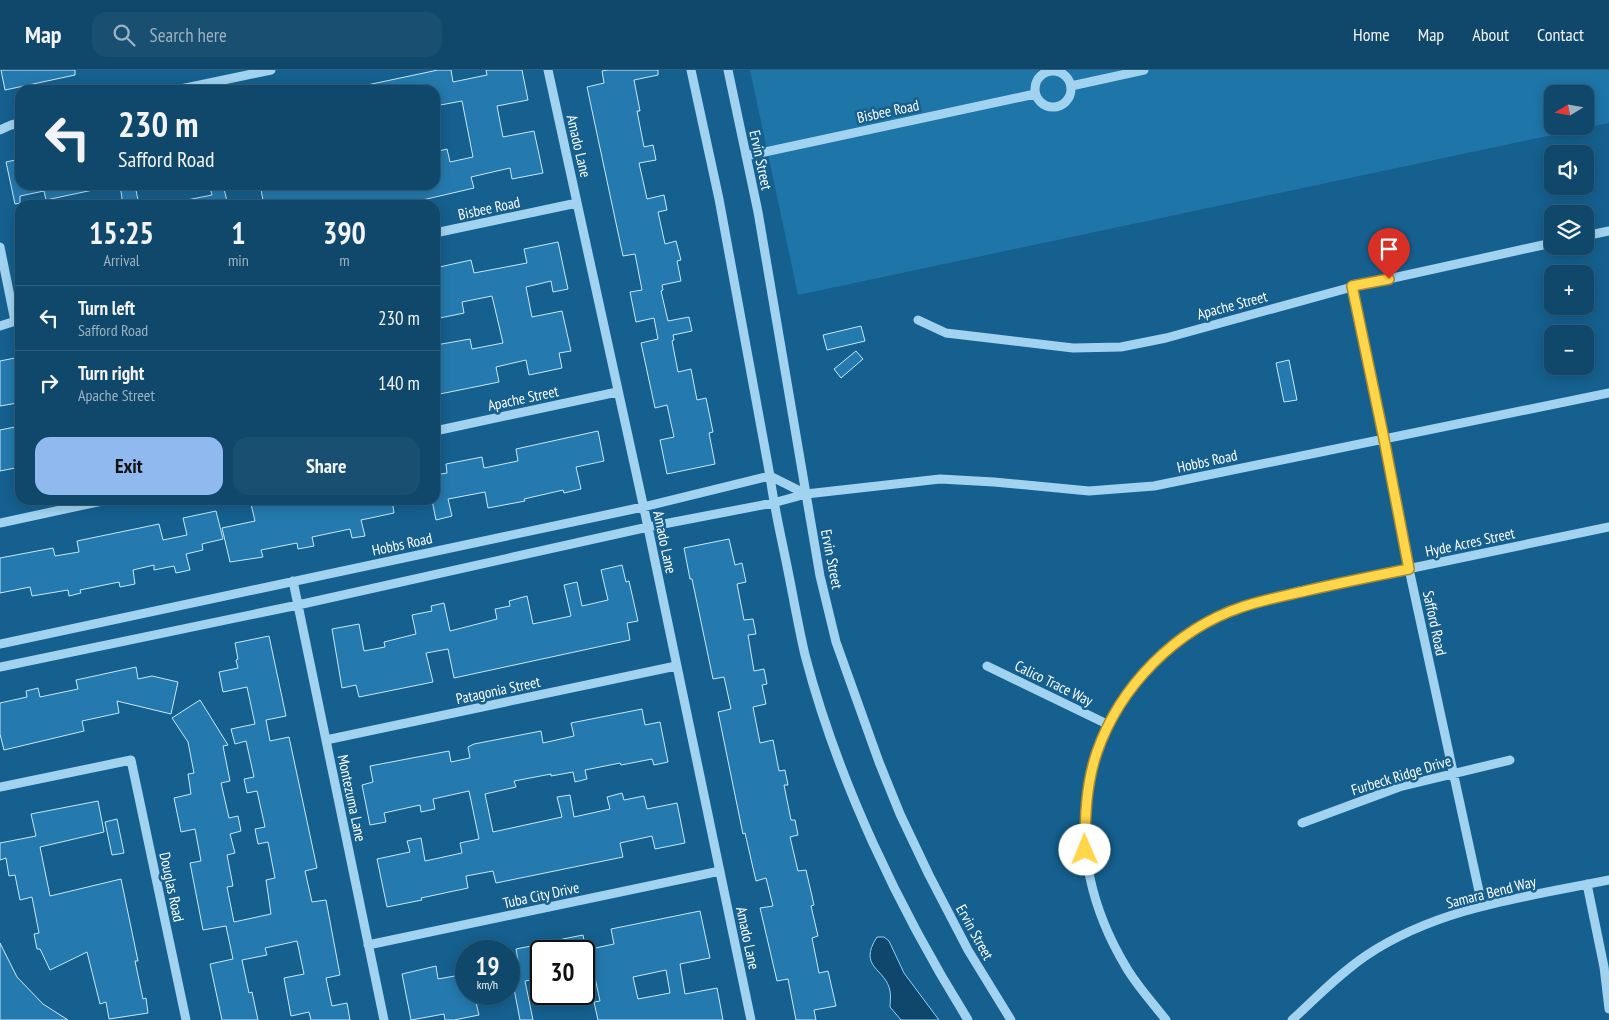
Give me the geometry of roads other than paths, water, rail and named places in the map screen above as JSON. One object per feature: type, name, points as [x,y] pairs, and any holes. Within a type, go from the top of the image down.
[{"type":"street","points":[[200,85],[271,70]]},
{"type":"street","name":"Amado Lane","points":[[548,70],[617,392],[644,507],[751,1020]]},
{"type":"street","points":[[691,70],[719,199],[770,476],[773,503],[805,654],[825,720],[845,776],[895,890],[926,951],[968,1020]]},
{"type":"street","name":"Ervin Street","points":[[728,70],[758,212],[820,576],[836,642],[879,762],[900,814],[968,950],[1011,1020]]},
{"type":"street","points":[[1071,86],[1144,70]]},
{"type":"street","points":[[1049,71],[1066,76],[1071,86],[1069,98],[1060,106],[1054,108],[1042,104],[1035,94],[1036,82],[1044,73],[1049,71]]},
{"type":"street","name":"Bisbee Road","points":[[746,156],[1035,94]]},
{"type":"street","points":[[0,130],[15,124]]},
{"type":"street","name":"Bisbee Road","points":[[440,232],[577,203]]},
{"type":"street","points":[[1594,234],[1609,231]]},
{"type":"street","name":"Apache Street","points":[[918,320],[946,333],[1073,348],[1121,347],[1166,338],[1352,286],[1544,245]]},
{"type":"street","points":[[0,247],[15,308]]},
{"type":"street","name":"Safford Road","points":[[1352,286],[1409,569],[1482,905]]},
{"type":"street","points":[[0,326],[15,321]]},
{"type":"street","name":"Apache Street","points":[[440,430],[617,392]]},
{"type":"street","name":"Hobbs Road","points":[[0,667],[298,605],[648,527],[773,503],[806,494],[940,480],[994,482],[1089,491],[1154,486],[1609,393]]},
{"type":"street","points":[[770,476],[806,494]]},
{"type":"street","name":"Hobbs Road","points":[[0,644],[644,507],[770,476]]},
{"type":"street","points":[[0,522],[83,505]]},
{"type":"street","name":"Hyde Acres Street","points":[[1166,1020],[1127,969],[1106,929],[1092,887],[1085,850],[1085,814],[1097,753],[1110,725],[1134,684],[1160,656],[1187,635],[1214,618],[1241,607],[1271,598],[1609,527]]},
{"type":"street","name":"Montezuma Lane","points":[[294,581],[384,1020]]},
{"type":"street","name":"Patagonia Street","points":[[326,740],[676,666]]},
{"type":"street","name":"Calico Trace Way","points":[[987,666],[1110,725]]},
{"type":"street","name":"Douglas Road","points":[[0,787],[131,760],[186,1020]]},
{"type":"street","name":"Furbeck Ridge Drive","points":[[1302,822],[1402,786],[1510,760]]},
{"type":"street","name":"Tuba City Drive","points":[[368,945],[720,871]]},
{"type":"street","name":"Samara Bend Way","points":[[1292,1020],[1366,955],[1403,934],[1482,905],[1609,880]]},
{"type":"street","points":[[1587,884],[1604,967],[1609,1009]]}]
